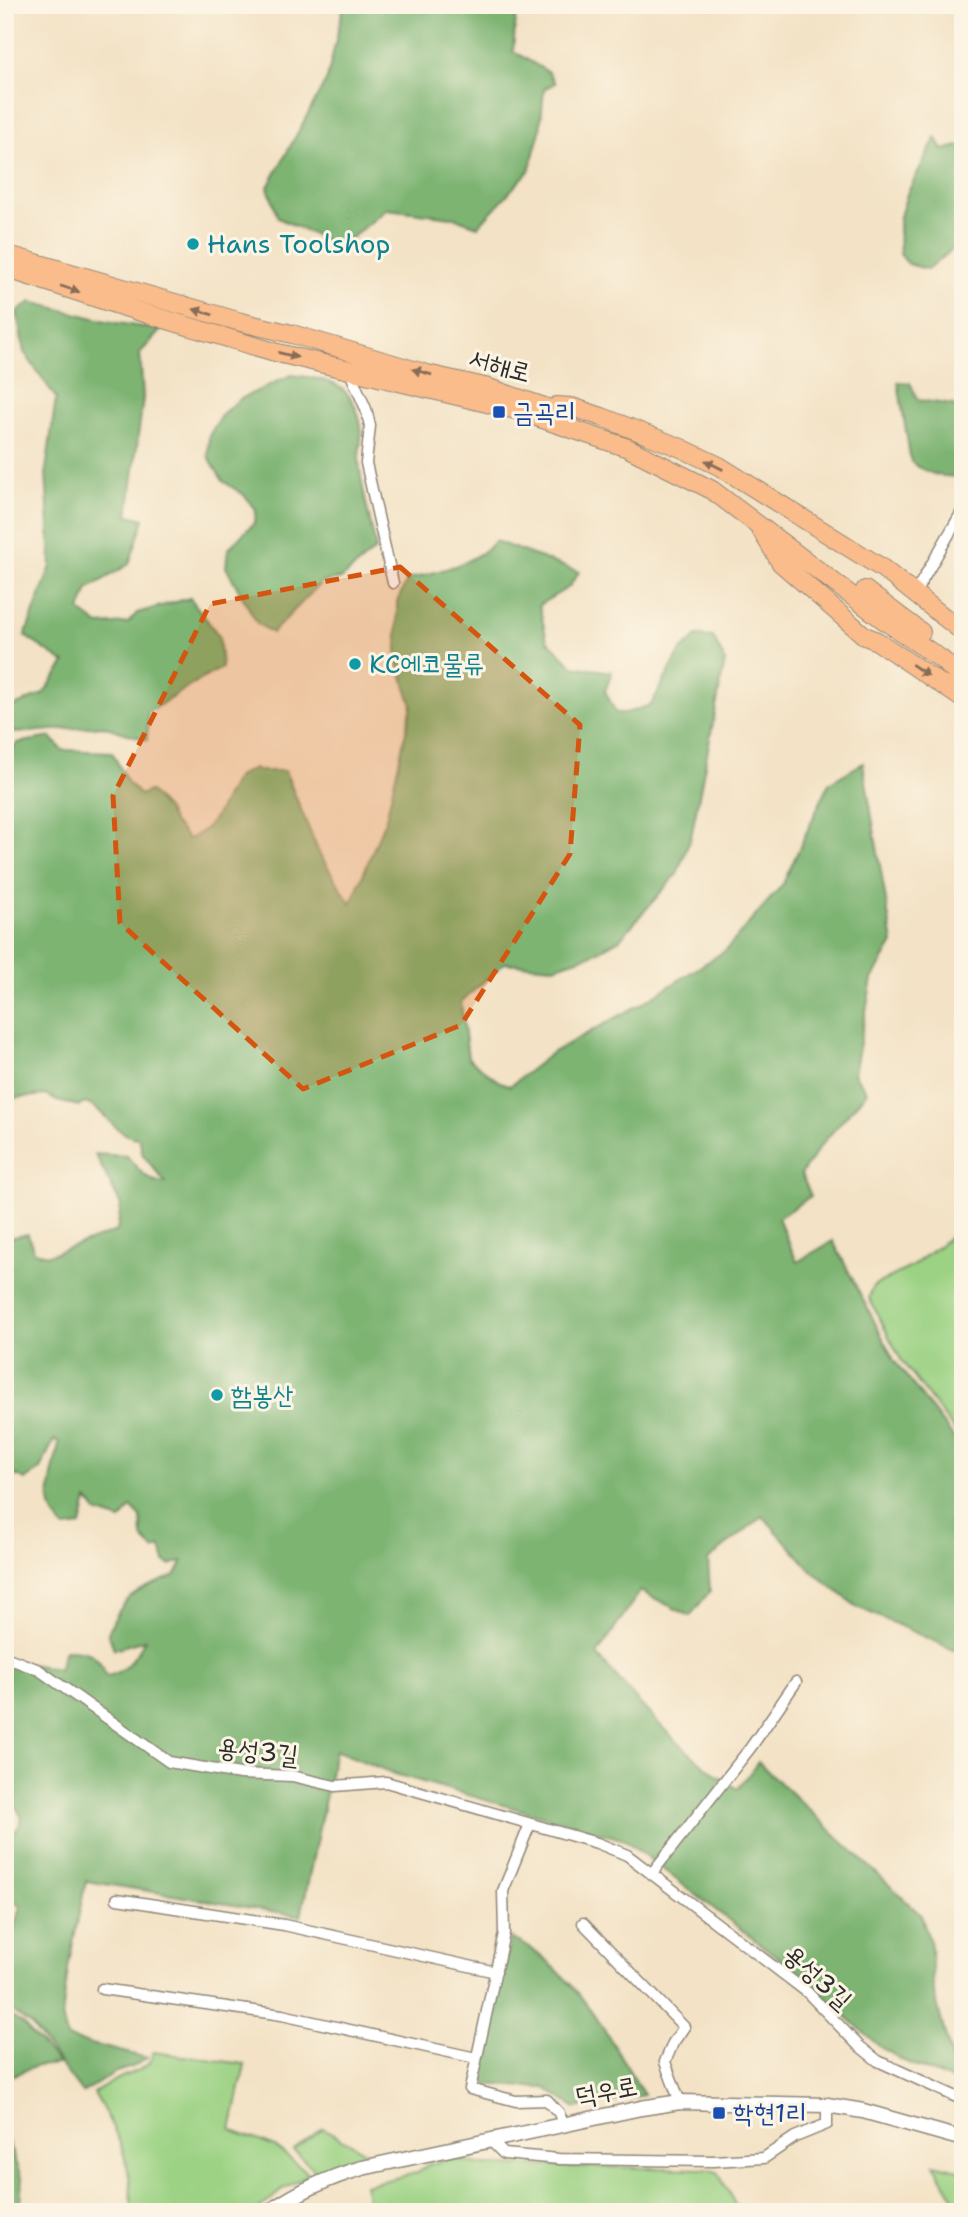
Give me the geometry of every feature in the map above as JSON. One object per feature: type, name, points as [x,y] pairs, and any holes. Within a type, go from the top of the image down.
[{"type":"main road","name":"서해로","points":[[5,254],[241,323],[292,334],[537,403],[641,444],[717,482],[765,514],[963,664]]},
{"type":"main road","name":"서해로","points":[[5,268],[278,353],[516,410],[628,448],[712,490],[941,659],[963,679]]},
{"type":"main road","points":[[537,403],[572,407],[602,417],[719,466],[882,568],[963,632]]},
{"type":"main road","points":[[757,523],[781,563],[856,628],[963,699]]},
{"type":"street","points":[[349,370],[370,426],[366,463],[393,583]]},
{"type":"street","points":[[915,593],[963,510]]},
{"type":"street","name":"용성3길","points":[[5,1657],[39,1670],[169,1762],[240,1774],[292,1776],[335,1786],[386,1782],[597,1843],[627,1855],[807,1992],[858,2045],[878,2061],[963,2100]]},
{"type":"street","points":[[652,1873],[751,1747],[796,1682]]},
{"type":"street","points":[[530,1824],[503,1891],[505,1933],[470,2089],[516,2101],[547,2100],[559,2113],[563,2124]]},
{"type":"street","points":[[117,1899],[284,1925],[496,1972]]},
{"type":"street","points":[[583,1923],[684,2027],[673,2043],[665,2063],[680,2102]]},
{"type":"street","points":[[102,1989],[282,2015],[476,2059]]},
{"type":"street","name":"덕우로","points":[[269,2212],[295,2194],[331,2177],[563,2124],[680,2102],[827,2105],[863,2111],[963,2139]]},
{"type":"street","points":[[490,2140],[504,2154],[559,2158],[713,2161],[764,2158],[795,2137],[827,2124],[827,2105]]},
{"type":"highlighted area","points":[[400,567],[580,725],[570,854],[461,1025],[303,1089],[120,923],[113,796],[210,604]]},
{"type":"green space","points":[[344,5],[517,5],[513,51],[548,72],[555,83],[544,89],[540,131],[529,171],[478,226],[452,217],[387,209],[340,247],[278,218],[268,187],[327,79]]},
{"type":"green space","points":[[936,137],[943,150],[963,145],[963,241],[927,269],[908,264],[900,254],[899,220],[907,194]]},
{"type":"green space","points":[[31,302],[106,321],[161,330],[140,353],[143,398],[128,515],[144,519],[129,564],[88,589],[80,611],[99,625],[128,623],[137,613],[190,598],[219,636],[222,668],[148,712],[147,740],[103,726],[14,733],[5,720],[5,710],[43,694],[65,663],[25,636],[51,566],[46,470],[56,398],[24,352],[17,312]]},
{"type":"green space","points":[[291,375],[338,386],[352,400],[361,426],[360,469],[376,549],[341,579],[322,582],[272,633],[257,623],[226,567],[228,549],[255,522],[256,509],[244,495],[223,481],[208,456],[209,436],[222,414],[240,399]]},
{"type":"green space","points":[[898,382],[910,383],[918,400],[953,405],[963,420],[963,476],[935,474],[911,462]]},
{"type":"green space","points":[[495,541],[579,572],[569,587],[539,605],[547,640],[573,666],[612,672],[605,691],[616,713],[626,713],[651,705],[680,652],[697,636],[713,637],[725,661],[691,837],[677,874],[620,939],[593,954],[554,967],[504,963],[461,1002],[468,1058],[498,1081],[510,1086],[553,1052],[643,1003],[726,950],[783,884],[829,783],[863,763],[893,943],[872,979],[854,1074],[867,1092],[822,1144],[801,1174],[811,1196],[778,1218],[797,1262],[833,1241],[894,1360],[963,1450],[963,1654],[857,1607],[812,1571],[763,1516],[708,1560],[710,1591],[690,1616],[640,1591],[597,1655],[663,1728],[698,1761],[738,1789],[758,1762],[921,1915],[931,1945],[933,1989],[958,2083],[906,2062],[880,2047],[799,1974],[625,1840],[395,1774],[335,1750],[301,1916],[86,1881],[69,1962],[62,2016],[67,2038],[147,2058],[116,2072],[82,2093],[32,2026],[5,2006],[5,1936],[13,1934],[20,1906],[5,1895],[5,1842],[18,1828],[22,1818],[5,1783],[5,1660],[59,1669],[65,1650],[80,1651],[92,1654],[100,1662],[106,1676],[119,1672],[138,1652],[145,1640],[114,1649],[108,1633],[120,1609],[133,1595],[176,1575],[183,1561],[170,1565],[165,1562],[161,1547],[154,1550],[142,1537],[141,1517],[131,1507],[121,1520],[96,1512],[87,1500],[81,1526],[65,1528],[52,1509],[50,1498],[59,1442],[54,1440],[40,1469],[25,1480],[17,1475],[5,1482],[5,1239],[28,1234],[34,1252],[49,1255],[117,1231],[121,1205],[95,1154],[127,1156],[149,1178],[166,1183],[143,1155],[139,1138],[123,1133],[92,1106],[57,1101],[46,1095],[13,1098],[5,1088],[5,744],[13,748],[17,743],[51,737],[62,750],[112,752],[128,783],[140,795],[149,791],[188,839],[212,821],[238,776],[254,768],[260,771],[285,771],[319,853],[351,904],[386,818],[412,705],[397,660],[397,602],[407,580],[466,562]]},
{"type":"green space","points":[[963,1227],[963,1442],[901,1360],[869,1298],[873,1286],[911,1267]]},
{"type":"green space","points":[[511,1938],[534,1951],[572,1986],[603,2028],[644,2095],[576,2108],[545,2088],[479,2084]]},
{"type":"green space","points":[[5,2013],[23,2024],[59,2064],[37,2066],[5,2078]]},
{"type":"green space","points":[[153,2052],[245,2064],[231,2130],[275,2147],[309,2174],[283,2189],[256,2212],[132,2212],[127,2163],[94,2093],[143,2068],[152,2058]]},
{"type":"green space","points":[[323,2128],[374,2157],[319,2175],[294,2150]]},
{"type":"green space","points":[[5,2134],[22,2180],[19,2212],[5,2212]]},
{"type":"green space","points":[[449,2158],[483,2165],[705,2169],[718,2172],[739,2212],[368,2212],[365,2185],[416,2173],[428,2165]]},
{"type":"green space","points":[[934,2164],[963,2171],[963,2212],[962,2212]]},
{"type":"place","name":"Hans Toolshop","points":[[193,244]]},
{"type":"place","name":"금곡리","points":[[499,412]]},
{"type":"place","name":"KC에코물류","points":[[355,664]]},
{"type":"place","name":"함봉산","points":[[217,1395]]},
{"type":"place","name":"학현1리","points":[[719,2113]]}]
